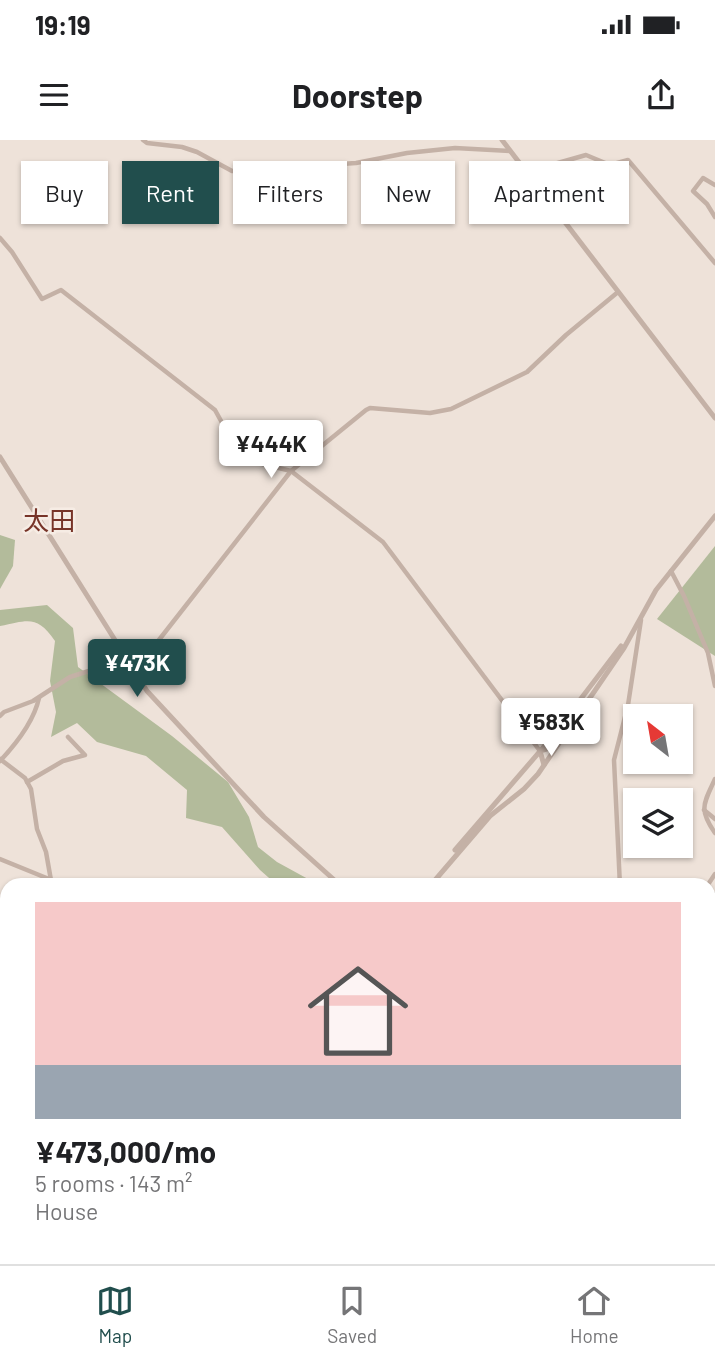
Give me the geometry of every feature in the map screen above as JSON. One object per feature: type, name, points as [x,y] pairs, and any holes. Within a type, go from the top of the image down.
[{"type":"street","points":[[143,140],[197,152],[232,171],[356,163],[407,153],[454,148],[510,151]]},
{"type":"street","points":[[502,140],[518,161]]},
{"type":"street","points":[[565,161],[586,155],[600,161]]},
{"type":"street","points":[[629,161],[715,263]]},
{"type":"street","points":[[715,185],[704,178],[693,191],[707,204],[715,217]]},
{"type":"street","points":[[566,224],[715,418]]},
{"type":"street","points":[[0,238],[42,299],[61,290],[215,410],[242,459],[291,471],[386,546],[540,751],[544,765]]},
{"type":"street","points":[[0,716],[39,697],[70,677],[125,660],[149,649],[160,639],[291,471],[366,410],[370,408],[440,413],[527,372],[618,292]]},
{"type":"street","points":[[0,457],[125,660],[147,691],[264,817],[332,878]]},
{"type":"street","points":[[442,870],[490,816],[524,789],[544,765],[616,660],[642,613],[715,516]]},
{"type":"street","points":[[671,571],[708,653],[715,686]]},
{"type":"street","points":[[620,878],[614,760],[628,705],[642,613]]},
{"type":"street","points":[[436,878],[468,833],[540,751],[634,629]]},
{"type":"street","points":[[39,697],[36,709],[20,737],[0,760],[32,789],[49,878]]},
{"type":"street","points":[[27,782],[63,761],[85,755],[68,737]]},
{"type":"street","points":[[540,751],[558,745]]},
{"type":"street","points":[[715,779],[703,809],[705,820],[715,833]]},
{"type":"street","points":[[703,809],[715,819]]},
{"type":"street","points":[[0,859],[47,878]]},
{"type":"green space","points":[[0,535],[15,540],[13,566],[0,589]]},
{"type":"green space","points":[[715,546],[715,656],[657,619]]},
{"type":"green space","points":[[47,605],[73,628],[78,667],[172,736],[228,782],[249,817],[258,847],[277,862],[306,878],[269,878],[222,827],[186,818],[187,790],[146,756],[97,742],[77,723],[51,737],[56,712],[50,681],[55,641],[37,623],[25,621],[0,626],[0,610]]},
{"type":"district","name":"太田","points":[[49,521]]}]
